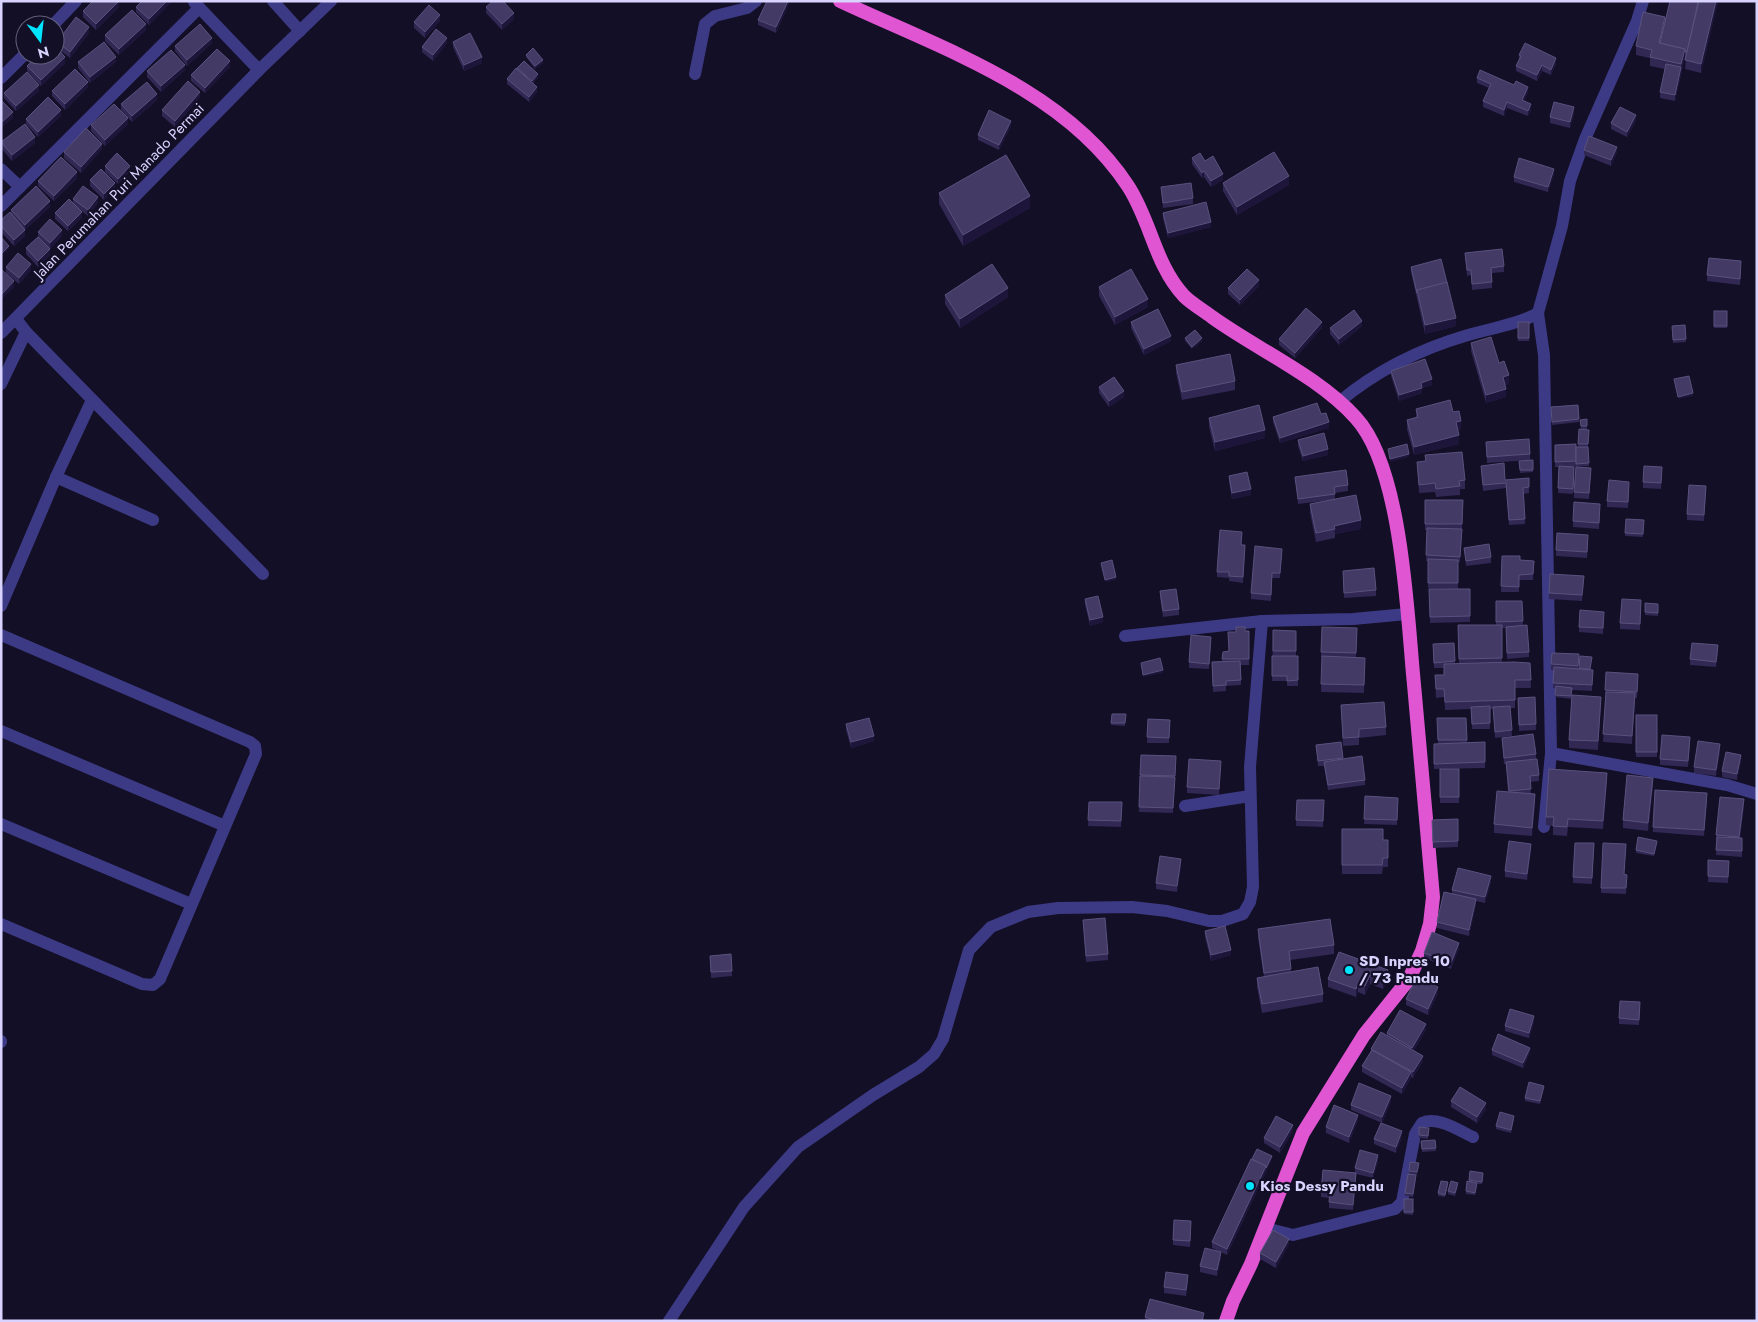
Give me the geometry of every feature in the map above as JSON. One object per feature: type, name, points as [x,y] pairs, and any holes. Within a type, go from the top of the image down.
[{"type":"highway","points":[[840,1],[994,74],[1032,94],[1070,122],[1105,156],[1129,187],[1164,268],[1185,297],[1229,329],[1281,360],[1339,402],[1368,432],[1380,459],[1394,511],[1407,614],[1432,897],[1430,924],[1422,950],[1409,979],[1364,1035],[1302,1133],[1226,1321]]},
{"type":"street","points":[[63,15],[76,1]]},
{"type":"street","points":[[273,1],[300,31]]},
{"type":"street","name":"Jalan Perumahan Puri Manado Permai","points":[[1,333],[259,70],[330,1]]},
{"type":"street","points":[[694,74],[706,24],[715,16],[747,8],[756,1]]},
{"type":"street","points":[[1544,826],[1551,753],[1544,355],[1538,313],[1562,226],[1570,181],[1637,21],[1643,1]]},
{"type":"street","points":[[1,206],[196,5],[259,70]]},
{"type":"street","points":[[1,78],[15,64]]},
{"type":"street","points":[[1,170],[20,187]]},
{"type":"street","points":[[1339,402],[1364,381],[1403,359],[1451,340],[1538,313]]},
{"type":"street","points":[[16,319],[26,332],[262,574]]},
{"type":"street","points":[[1,384],[26,332]]},
{"type":"street","points":[[1,606],[56,477],[92,400]]},
{"type":"street","points":[[56,477],[153,520]]},
{"type":"street","points":[[1125,636],[1262,621],[1353,619],[1407,614]]},
{"type":"street","points":[[669,1321],[744,1207],[798,1147],[841,1116],[919,1067],[934,1054],[943,1039],[969,950],[990,927],[1028,912],[1058,908],[1132,907],[1167,911],[1209,921],[1233,919],[1243,914],[1250,902],[1253,887],[1250,796],[1262,621]]},
{"type":"street","points":[[1,635],[250,742],[255,746],[256,754],[160,978],[153,985],[142,984],[1,924]]},
{"type":"street","points":[[1,731],[225,826]]},
{"type":"street","points":[[1551,753],[1727,785],[1757,794]]},
{"type":"street","points":[[1185,806],[1250,796]]},
{"type":"street","points":[[1,824],[191,904]]},
{"type":"street","points":[[1265,1228],[1293,1236],[1395,1209],[1402,1202],[1415,1134],[1422,1123],[1430,1120],[1438,1121],[1473,1137]]},
{"type":"building","points":[[93,1],[119,1],[96,24],[83,11]]},
{"type":"building","points":[[142,1],[167,1],[149,19],[136,7]]},
{"type":"building","points":[[493,1],[503,1],[514,13],[502,24],[486,7]]},
{"type":"building","points":[[767,1],[788,1],[776,27],[758,20]]},
{"type":"building","points":[[1670,1],[1698,2],[1687,52],[1685,52],[1685,49],[1660,43]]},
{"type":"building","points":[[1699,1],[1716,1],[1701,64],[1685,60]]},
{"type":"building","points":[[429,5],[440,15],[425,32],[414,22]]},
{"type":"building","points":[[132,10],[146,24],[119,49],[105,35]]},
{"type":"building","points":[[1643,12],[1665,17],[1659,43],[1685,49],[1681,64],[1650,57],[1652,50],[1636,46]]},
{"type":"building","points":[[76,17],[89,27],[70,52],[65,48],[65,31]]},
{"type":"building","points":[[200,24],[212,38],[187,60],[175,46]]},
{"type":"building","points":[[436,29],[447,38],[433,55],[422,47]]},
{"type":"building","points":[[470,33],[482,57],[464,65],[453,42]]},
{"type":"building","points":[[104,42],[116,57],[90,77],[78,62]]},
{"type":"building","points":[[1525,43],[1556,58],[1551,70],[1542,65],[1537,75],[1516,66]]},
{"type":"building","points":[[533,48],[543,60],[535,66],[526,55]]},
{"type":"building","points":[[217,49],[230,61],[205,88],[191,75]]},
{"type":"building","points":[[171,50],[185,65],[161,86],[147,71]]},
{"type":"building","points":[[524,61],[538,74],[532,81],[517,68]]},
{"type":"building","points":[[1666,64],[1681,67],[1675,95],[1660,92]]},
{"type":"building","points":[[28,65],[57,65],[41,80]]},
{"type":"building","points":[[516,68],[537,87],[529,97],[507,79]]},
{"type":"building","points":[[75,69],[88,82],[65,104],[52,91]]},
{"type":"building","points":[[1480,70],[1514,85],[1516,81],[1528,87],[1522,100],[1531,104],[1528,111],[1507,102],[1504,110],[1483,101],[1491,84],[1477,78]]},
{"type":"building","points":[[27,72],[39,85],[16,106],[4,93]]},
{"type":"building","points":[[188,81],[200,92],[175,121],[162,110]]},
{"type":"building","points":[[147,82],[157,94],[132,116],[121,104]]},
{"type":"building","points":[[48,97],[61,110],[38,132],[26,119]]},
{"type":"building","points":[[1,100],[13,112],[1,123]]},
{"type":"building","points":[[1554,102],[1574,107],[1570,122],[1550,117]]},
{"type":"building","points":[[114,104],[128,118],[105,140],[91,125]]},
{"type":"building","points":[[1620,107],[1636,115],[1627,132],[1611,123]]},
{"type":"building","points":[[989,110],[1011,121],[999,145],[978,135]]},
{"type":"building","points":[[25,124],[35,137],[12,155],[1,142]]},
{"type":"building","points":[[86,128],[102,144],[81,167],[64,152]]},
{"type":"building","points":[[1589,136],[1617,147],[1611,160],[1584,150]]},
{"type":"building","points":[[1274,152],[1289,176],[1237,207],[1223,183]]},
{"type":"building","points":[[117,153],[130,166],[118,179],[105,166]]},
{"type":"building","points":[[1200,153],[1205,161],[1213,156],[1223,174],[1211,181],[1204,171],[1202,173],[1192,158]]},
{"type":"building","points":[[1006,155],[1030,196],[963,235],[939,193]]},
{"type":"building","points":[[61,157],[77,172],[54,196],[38,181]]},
{"type":"building","points":[[1519,158],[1554,169],[1548,187],[1514,177]]},
{"type":"building","points":[[101,169],[115,183],[104,194],[90,180]]},
{"type":"building","points":[[1191,183],[1193,198],[1163,203],[1161,187]]},
{"type":"building","points":[[36,186],[50,201],[25,225],[11,210]]},
{"type":"building","points":[[83,186],[98,197],[88,210],[73,199]]},
{"type":"building","points":[[69,199],[82,212],[68,226],[55,213]]},
{"type":"building","points":[[1206,202],[1211,222],[1168,233],[1163,213]]},
{"type":"building","points":[[10,212],[25,230],[14,240],[1,226],[1,220]]},
{"type":"building","points":[[50,219],[62,230],[50,243],[38,232]]},
{"type":"building","points":[[1,237],[9,246],[2,253],[1,252]]},
{"type":"building","points":[[38,237],[50,249],[38,261],[26,248]]},
{"type":"building","points":[[1502,249],[1504,266],[1491,268],[1492,282],[1472,284],[1471,270],[1467,270],[1465,253]]},
{"type":"building","points":[[18,253],[31,264],[19,278],[6,267]]},
{"type":"building","points":[[1709,258],[1741,261],[1740,279],[1707,275]]},
{"type":"building","points":[[1441,259],[1447,283],[1417,290],[1417,293],[1411,267]]},
{"type":"building","points":[[992,264],[1008,288],[960,319],[945,295]]},
{"type":"building","points":[[1,269],[14,281],[2,294],[1,293]]},
{"type":"building","points":[[1131,269],[1148,299],[1115,317],[1099,287]]},
{"type":"building","points":[[1247,269],[1259,280],[1240,300],[1228,288]]},
{"type":"building","points":[[1447,282],[1456,318],[1425,325],[1417,290]]},
{"type":"building","points":[[1306,308],[1322,322],[1295,353],[1279,339]]},
{"type":"building","points":[[1158,309],[1171,336],[1144,349],[1131,322]]},
{"type":"building","points":[[1354,310],[1362,321],[1339,339],[1330,328]]},
{"type":"building","points":[[1714,311],[1727,311],[1727,326],[1714,326]]},
{"type":"building","points":[[1518,322],[1529,322],[1529,338],[1518,338]]},
{"type":"building","points":[[1685,325],[1686,339],[1673,340],[1672,326]]},
{"type":"building","points":[[1195,330],[1202,338],[1192,347],[1185,338]]},
{"type":"building","points":[[1491,337],[1499,363],[1504,361],[1509,375],[1503,377],[1506,389],[1486,395],[1471,343]]},
{"type":"building","points":[[1230,354],[1235,381],[1182,392],[1176,365]]},
{"type":"building","points":[[1425,359],[1432,379],[1421,383],[1422,388],[1399,395],[1391,371]]},
{"type":"building","points":[[1689,376],[1693,393],[1678,397],[1674,379]]},
{"type":"building","points":[[1114,377],[1124,391],[1109,401],[1099,387]]},
{"type":"building","points":[[1450,400],[1453,412],[1459,411],[1461,421],[1456,422],[1459,435],[1414,447],[1407,420],[1418,417],[1416,409]]},
{"type":"building","points":[[1317,403],[1321,414],[1326,413],[1329,422],[1280,438],[1273,417]]},
{"type":"building","points":[[1259,405],[1265,430],[1215,442],[1209,418]]},
{"type":"building","points":[[1578,405],[1579,419],[1552,422],[1551,407]]},
{"type":"building","points":[[1587,419],[1587,426],[1581,426],[1580,420]]},
{"type":"building","points":[[1579,429],[1589,430],[1588,444],[1578,444]]},
{"type":"building","points":[[1324,433],[1328,449],[1303,456],[1298,440]]},
{"type":"building","points":[[1529,439],[1530,454],[1487,457],[1486,442]]},
{"type":"building","points":[[1407,444],[1409,454],[1390,459],[1388,449]]},
{"type":"building","points":[[1576,444],[1576,461],[1555,462],[1555,445]]},
{"type":"building","points":[[1576,447],[1588,447],[1589,463],[1576,464]]},
{"type":"building","points":[[1462,452],[1465,480],[1459,481],[1460,486],[1436,489],[1435,483],[1419,485],[1417,462],[1426,461],[1425,455]]},
{"type":"building","points":[[1533,460],[1533,470],[1520,470],[1519,461]]},
{"type":"building","points":[[1504,463],[1505,480],[1529,478],[1529,487],[1523,488],[1525,519],[1509,520],[1506,483],[1483,485],[1481,466]]},
{"type":"building","points":[[1559,466],[1574,467],[1573,489],[1558,488]]},
{"type":"building","points":[[1644,466],[1662,467],[1661,483],[1643,482]]},
{"type":"building","points":[[1576,467],[1591,468],[1589,493],[1574,492]]},
{"type":"building","points":[[1346,470],[1348,485],[1334,487],[1335,494],[1298,499],[1295,477]]},
{"type":"building","points":[[1247,472],[1251,489],[1232,493],[1229,476]]},
{"type":"building","points":[[1609,480],[1629,482],[1628,502],[1607,501]]},
{"type":"building","points":[[1689,485],[1706,486],[1704,515],[1687,514]]},
{"type":"building","points":[[1356,495],[1361,520],[1334,526],[1335,529],[1316,533],[1310,504]]},
{"type":"building","points":[[1425,500],[1463,500],[1462,524],[1425,524]]},
{"type":"building","points":[[1574,502],[1600,504],[1599,523],[1573,521]]},
{"type":"building","points":[[1626,519],[1644,520],[1643,534],[1625,533]]},
{"type":"building","points":[[1427,528],[1462,529],[1460,557],[1426,555]]},
{"type":"building","points":[[1220,530],[1242,532],[1241,545],[1245,545],[1243,577],[1229,576],[1229,572],[1217,572]]},
{"type":"building","points":[[1557,533],[1588,535],[1587,552],[1556,550]]},
{"type":"building","points":[[1489,544],[1491,557],[1466,561],[1464,548]]},
{"type":"building","points":[[1255,546],[1282,549],[1280,573],[1272,573],[1271,595],[1251,593]]},
{"type":"building","points":[[1502,556],[1520,556],[1520,560],[1534,561],[1533,574],[1519,575],[1519,587],[1501,586]]},
{"type":"building","points":[[1428,559],[1458,560],[1458,583],[1428,583]]},
{"type":"building","points":[[1112,560],[1116,577],[1105,580],[1101,563]]},
{"type":"building","points":[[1374,568],[1376,590],[1344,593],[1343,571]]},
{"type":"building","points":[[1550,574],[1584,576],[1582,595],[1549,593]]},
{"type":"building","points":[[1176,589],[1179,609],[1163,611],[1160,591]]},
{"type":"building","points":[[1429,589],[1470,589],[1470,616],[1430,617]]},
{"type":"building","points":[[1098,596],[1103,617],[1090,620],[1085,599]]},
{"type":"building","points":[[1622,599],[1641,600],[1640,624],[1620,623]]},
{"type":"building","points":[[1496,601],[1522,601],[1523,621],[1496,622]]},
{"type":"building","points":[[1645,603],[1658,604],[1658,613],[1645,612]]},
{"type":"building","points":[[1580,610],[1604,612],[1603,628],[1579,627]]},
{"type":"building","points":[[1458,625],[1502,625],[1502,658],[1459,659]]},
{"type":"building","points":[[1527,625],[1529,652],[1507,653],[1506,627]]},
{"type":"building","points":[[1236,627],[1245,627],[1245,631],[1249,631],[1249,659],[1222,659],[1223,652],[1229,651],[1228,632],[1236,632]]},
{"type":"building","points":[[1322,627],[1357,628],[1356,653],[1321,652]]},
{"type":"building","points":[[1273,630],[1296,631],[1296,651],[1273,651]]},
{"type":"building","points":[[1191,635],[1211,637],[1209,664],[1189,662]]},
{"type":"building","points":[[1454,643],[1455,661],[1434,663],[1433,644]]},
{"type":"building","points":[[1692,643],[1718,645],[1716,662],[1690,659]]},
{"type":"building","points":[[1552,653],[1579,654],[1578,666],[1551,664]]},
{"type":"building","points":[[1272,656],[1298,656],[1298,680],[1287,681],[1287,676],[1272,676]]},
{"type":"building","points":[[1322,656],[1365,658],[1364,685],[1321,684]]},
{"type":"building","points":[[1580,656],[1592,657],[1590,669],[1579,669]]},
{"type":"building","points":[[1160,658],[1163,670],[1143,675],[1141,663]]},
{"type":"building","points":[[1240,661],[1241,680],[1226,681],[1226,685],[1213,686],[1212,662]]},
{"type":"building","points":[[1530,663],[1531,680],[1515,680],[1515,700],[1445,702],[1444,689],[1436,689],[1435,675],[1444,675],[1444,664]]},
{"type":"building","points":[[1554,667],[1593,670],[1592,685],[1553,683]]},
{"type":"building","points":[[1606,672],[1638,674],[1637,692],[1605,690]]},
{"type":"building","points":[[1556,686],[1572,688],[1571,696],[1555,695]]},
{"type":"building","points":[[1606,692],[1635,693],[1632,736],[1603,734]]},
{"type":"building","points":[[1572,695],[1601,697],[1598,741],[1569,740]]},
{"type":"building","points":[[1535,697],[1536,724],[1519,725],[1518,698]]},
{"type":"building","points":[[1384,702],[1386,727],[1359,729],[1359,737],[1343,738],[1341,705]]},
{"type":"building","points":[[1490,706],[1490,723],[1472,724],[1471,707]]},
{"type":"building","points":[[1510,706],[1512,730],[1495,732],[1493,707]]},
{"type":"building","points":[[1112,714],[1126,714],[1125,723],[1111,723]]},
{"type":"building","points":[[1636,715],[1657,715],[1657,752],[1636,752]]},
{"type":"building","points":[[869,718],[874,736],[851,742],[846,724]]},
{"type":"building","points":[[1437,718],[1466,718],[1467,740],[1438,740]]},
{"type":"building","points":[[1148,719],[1170,720],[1169,738],[1147,737]]},
{"type":"building","points":[[1533,734],[1536,754],[1504,758],[1502,738]]},
{"type":"building","points":[[1662,735],[1690,737],[1688,761],[1660,759]]},
{"type":"building","points":[[1698,741],[1720,744],[1716,770],[1694,767]]},
{"type":"building","points":[[1341,742],[1343,758],[1318,761],[1316,745]]},
{"type":"building","points":[[1485,742],[1485,762],[1434,764],[1434,744]]},
{"type":"building","points":[[1726,752],[1741,755],[1737,774],[1722,771]]},
{"type":"building","points":[[1141,755],[1176,756],[1175,776],[1140,775]]},
{"type":"building","points":[[1362,756],[1365,780],[1328,785],[1324,762]]},
{"type":"building","points":[[1189,759],[1221,761],[1219,789],[1187,787]]},
{"type":"building","points":[[1537,759],[1539,775],[1530,776],[1531,789],[1509,791],[1506,762]]},
{"type":"building","points":[[1440,769],[1459,769],[1459,797],[1440,797]]},
{"type":"building","points":[[1549,769],[1607,773],[1603,821],[1568,819],[1567,827],[1553,826],[1554,817],[1546,817]]},
{"type":"building","points":[[1627,775],[1653,778],[1648,823],[1623,820]]},
{"type":"building","points":[[1140,776],[1175,777],[1173,808],[1139,807]]},
{"type":"building","points":[[1655,790],[1707,793],[1704,830],[1653,827]]},
{"type":"building","points":[[1497,791],[1535,794],[1532,828],[1494,824]]},
{"type":"building","points":[[1365,796],[1398,798],[1397,820],[1364,819]]},
{"type":"building","points":[[1720,797],[1744,799],[1739,837],[1716,835]]},
{"type":"building","points":[[1297,800],[1324,800],[1323,821],[1296,820]]},
{"type":"building","points":[[1089,802],[1122,802],[1121,821],[1088,820]]},
{"type":"building","points":[[1458,819],[1458,841],[1433,842],[1432,820]]},
{"type":"building","points":[[1342,829],[1383,829],[1383,840],[1388,840],[1388,858],[1383,858],[1382,865],[1342,865]]},
{"type":"building","points":[[1638,837],[1657,841],[1654,854],[1636,850]]},
{"type":"building","points":[[1717,837],[1742,838],[1742,851],[1716,850]]},
{"type":"building","points":[[1509,841],[1531,844],[1527,874],[1505,871]]},
{"type":"building","points":[[1575,843],[1594,843],[1592,878],[1573,877]]},
{"type":"building","points":[[1603,843],[1626,844],[1624,874],[1627,875],[1626,888],[1601,888]]},
{"type":"building","points":[[1160,856],[1181,859],[1177,886],[1156,883]]},
{"type":"building","points":[[1708,860],[1729,861],[1728,877],[1708,876]]},
{"type":"building","points":[[1458,868],[1491,876],[1485,897],[1452,890]]},
{"type":"building","points":[[1444,892],[1476,899],[1469,930],[1437,922]]},
{"type":"building","points":[[1105,918],[1108,954],[1086,956],[1083,920]]},
{"type":"building","points":[[1330,919],[1334,945],[1289,951],[1291,969],[1264,973],[1258,929]]},
{"type":"building","points":[[1225,926],[1231,950],[1211,955],[1205,931]]},
{"type":"building","points":[[1432,932],[1459,943],[1451,963],[1424,953]]},
{"type":"building","points":[[1339,952],[1388,970],[1383,980],[1370,975],[1365,986],[1358,983],[1356,989],[1328,979]]},
{"type":"building","points":[[731,954],[732,971],[711,972],[710,956]]},
{"type":"building","points":[[1318,967],[1323,994],[1262,1004],[1257,978]]},
{"type":"building","points":[[1417,977],[1438,987],[1428,1009],[1406,999]]},
{"type":"building","points":[[1620,1001],[1640,1002],[1639,1020],[1619,1018]]},
{"type":"building","points":[[1510,1009],[1534,1016],[1529,1033],[1505,1026]]},
{"type":"building","points":[[1400,1010],[1426,1024],[1412,1048],[1387,1033]]},
{"type":"building","points":[[1381,1032],[1423,1056],[1413,1072],[1371,1049]]},
{"type":"building","points":[[1498,1034],[1530,1048],[1523,1063],[1492,1050]]},
{"type":"building","points":[[1372,1050],[1411,1072],[1402,1088],[1362,1066]]},
{"type":"building","points":[[1529,1082],[1544,1086],[1540,1101],[1525,1098]]},
{"type":"building","points":[[1359,1083],[1391,1096],[1382,1117],[1351,1105]]},
{"type":"building","points":[[1460,1087],[1486,1103],[1477,1117],[1451,1101]]},
{"type":"building","points":[[1334,1105],[1358,1115],[1349,1137],[1326,1127]]},
{"type":"building","points":[[1500,1112],[1514,1116],[1511,1130],[1496,1126]]},
{"type":"building","points":[[1276,1116],[1293,1125],[1280,1147],[1264,1138]]},
{"type":"building","points":[[1381,1123],[1402,1131],[1396,1147],[1374,1139]]},
{"type":"building","points":[[1419,1127],[1429,1128],[1428,1136],[1419,1135]]},
{"type":"building","points":[[1435,1140],[1436,1148],[1422,1149],[1421,1141]]},
{"type":"building","points":[[1257,1149],[1272,1156],[1266,1168],[1266,1166],[1252,1159]]},
{"type":"building","points":[[1360,1150],[1378,1155],[1373,1173],[1355,1168]]},
{"type":"building","points":[[1251,1159],[1266,1166],[1227,1249],[1212,1242]]},
{"type":"building","points":[[1410,1162],[1419,1163],[1417,1172],[1409,1171]]},
{"type":"building","points":[[1323,1170],[1356,1173],[1353,1205],[1329,1202],[1330,1192],[1321,1191]]},
{"type":"building","points":[[1470,1171],[1483,1173],[1482,1182],[1469,1180]]},
{"type":"building","points":[[1408,1174],[1416,1175],[1413,1194],[1405,1193]]},
{"type":"building","points":[[1441,1181],[1448,1182],[1445,1195],[1438,1193]]},
{"type":"building","points":[[1451,1181],[1458,1183],[1455,1193],[1448,1191]]},
{"type":"building","points":[[1467,1181],[1477,1183],[1475,1193],[1466,1191]]},
{"type":"building","points":[[1404,1199],[1413,1199],[1413,1212],[1404,1212]]},
{"type":"building","points":[[1174,1220],[1191,1221],[1190,1241],[1173,1240]]},
{"type":"building","points":[[1273,1230],[1289,1239],[1276,1262],[1260,1253]]},
{"type":"building","points":[[1205,1248],[1221,1252],[1217,1270],[1200,1266]]},
{"type":"building","points":[[1166,1272],[1188,1275],[1186,1290],[1164,1287]]},
{"type":"building","points":[[1150,1299],[1204,1313],[1202,1321],[1158,1321],[1145,1317]]},
{"type":"place","name":"SD Inpres 10 / 73 Pandu","points":[[1349,970]]},
{"type":"place","name":"Kios Dessy Pandu","points":[[1250,1186]]}]
